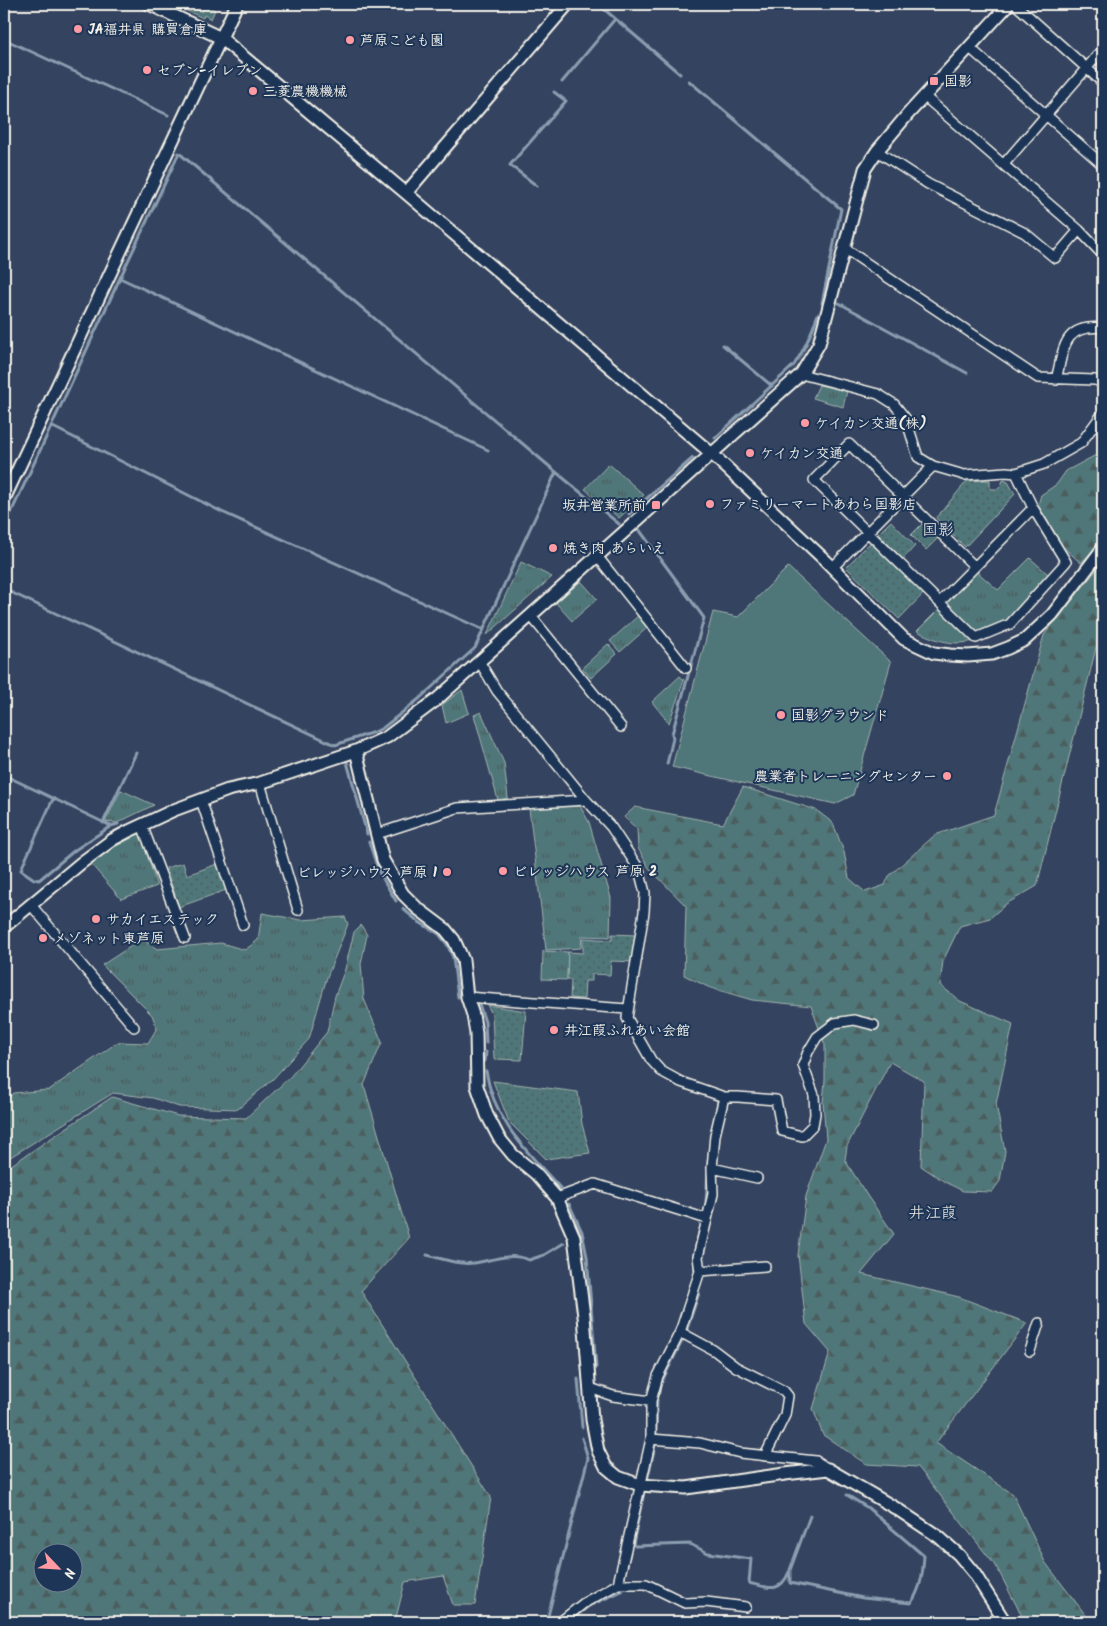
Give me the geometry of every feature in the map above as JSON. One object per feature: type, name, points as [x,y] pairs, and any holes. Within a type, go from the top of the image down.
[{"type":"street","points":[[149,4],[221,38],[406,193],[712,454],[904,639],[934,653],[968,656],[992,654],[1026,640],[1052,614],[1103,548]]},
{"type":"street","points":[[4,498],[237,4]]},
{"type":"street","points":[[406,193],[568,4]]},
{"type":"street","points":[[4,927],[81,863],[112,840],[142,825],[174,810],[228,790],[260,783],[356,751],[388,737],[435,701],[801,374],[819,344],[865,169],[877,151],[924,96],[1009,4]]},
{"type":"street","points":[[1015,4],[1103,83]]},
{"type":"street","points":[[970,48],[1103,165]]},
{"type":"street","points":[[1004,164],[1103,50]]},
{"type":"street","points":[[924,96],[1079,230],[1103,255]]},
{"type":"street","points":[[877,151],[928,184],[1025,233],[1055,258],[1079,230]]},
{"type":"street","points":[[844,248],[1038,378],[1095,380],[1103,383]]},
{"type":"street","points":[[1056,380],[1067,340],[1076,330],[1089,326],[1103,328]]},
{"type":"street","points":[[801,374],[878,394],[894,404],[906,419],[918,457],[933,466],[964,475],[1016,473],[1044,464],[1081,443],[1103,413]]},
{"type":"street","points":[[974,566],[849,444],[814,480],[976,638],[1010,624],[1066,562],[1033,508],[1016,473]]},
{"type":"street","points":[[832,568],[933,466]]},
{"type":"street","points":[[940,602],[1033,508]]},
{"type":"street","points":[[597,556],[686,668]]},
{"type":"street","points":[[531,616],[621,727]]},
{"type":"street","points":[[479,661],[497,690],[586,800],[611,827],[638,869],[646,893],[640,943],[627,1009],[627,1018],[636,1037],[651,1060],[661,1071],[681,1082],[724,1097],[776,1100],[782,1131],[802,1136],[813,1125],[815,1114],[814,1095],[803,1065],[817,1037],[834,1023],[854,1020],[874,1025]]},
{"type":"street","points":[[356,751],[383,860],[403,894],[417,908],[445,929],[454,940],[463,960],[466,997],[473,1015],[476,1033],[477,1086],[487,1115],[499,1138],[513,1155],[536,1174],[556,1198],[574,1237],[584,1316],[592,1420],[598,1451],[606,1467],[618,1476],[640,1485],[686,1488],[828,1469]]},
{"type":"street","points":[[260,783],[298,910]]},
{"type":"street","points":[[202,800],[244,925]]},
{"type":"street","points":[[377,834],[457,808],[586,800]]},
{"type":"street","points":[[142,825],[184,938]]},
{"type":"street","points":[[31,906],[134,1027]]},
{"type":"street","points":[[466,997],[627,1009]]},
{"type":"street","points":[[618,1584],[651,1439],[651,1401],[658,1376],[680,1332],[700,1271],[698,1257],[713,1194],[712,1168],[715,1135],[724,1097]]},
{"type":"street","points":[[712,1168],[757,1178]]},
{"type":"street","points":[[556,1198],[595,1184],[707,1218]]},
{"type":"street","points":[[700,1271],[765,1266]]},
{"type":"street","points":[[1030,1351],[1040,1323]]},
{"type":"street","points":[[680,1332],[715,1351],[736,1366],[784,1391],[788,1396],[784,1415],[765,1456]]},
{"type":"street","points":[[590,1388],[613,1396],[651,1401]]},
{"type":"street","points":[[651,1439],[700,1443],[740,1453],[816,1461],[889,1504],[939,1537],[959,1555],[974,1573],[1005,1622]]},
{"type":"street","points":[[560,1622],[584,1603],[618,1584],[646,1584],[685,1604],[706,1602],[746,1607]]},
{"type":"green space","points":[[172,4],[184,4],[202,12],[205,5],[215,10],[211,19],[204,15],[203,18]]},
{"type":"green space","points":[[819,385],[847,391],[843,407],[813,398]]},
{"type":"green space","points":[[1096,455],[1103,464],[1103,540],[1081,563],[1064,548],[1038,505],[1041,495],[1057,484],[1066,471]]},
{"type":"green space","points":[[609,464],[644,495],[619,518],[585,489]]},
{"type":"green space","points":[[990,480],[990,488],[992,489],[998,489],[1003,480],[1008,482],[1015,494],[965,547],[936,518],[967,481]]},
{"type":"green space","points":[[891,521],[915,546],[903,559],[878,534]]},
{"type":"green space","points":[[924,522],[939,537],[926,550],[911,535]]},
{"type":"green space","points":[[872,541],[924,593],[899,619],[846,567]]},
{"type":"green space","points":[[1030,558],[1049,575],[1008,620],[979,633],[944,602],[975,570],[998,590]]},
{"type":"green space","points":[[521,562],[552,577],[487,635]]},
{"type":"green space","points":[[1103,562],[1103,627],[1096,648],[1037,886],[1006,904],[990,918],[960,926],[943,961],[940,985],[960,1001],[1013,1024],[996,1104],[1005,1151],[1000,1181],[992,1192],[963,1191],[921,1166],[924,1081],[890,1062],[847,1146],[845,1160],[894,1234],[861,1274],[959,1297],[1027,1323],[936,1443],[1013,1494],[1045,1562],[1091,1622],[1025,1622],[997,1568],[918,1467],[866,1464],[823,1435],[813,1409],[830,1352],[806,1324],[798,1255],[806,1196],[826,1139],[823,1102],[825,1045],[811,1006],[752,1000],[708,987],[684,975],[686,906],[649,868],[638,848],[637,829],[624,817],[635,807],[723,824],[743,787],[816,810],[833,823],[844,852],[849,878],[865,892],[885,885],[889,876],[935,835],[994,815],[1044,635]]},
{"type":"green space","name":"国影グラウンド","points":[[788,567],[891,662],[853,795],[835,804],[672,767],[713,612],[738,617]]},
{"type":"green space","points":[[581,581],[597,599],[572,621],[556,603]]},
{"type":"green space","points":[[940,608],[974,641],[945,642],[917,631]]},
{"type":"green space","points":[[638,616],[648,627],[620,652],[610,641]]},
{"type":"green space","points":[[608,644],[617,654],[591,678],[582,668]]},
{"type":"green space","points":[[680,676],[684,680],[669,723],[652,702]]},
{"type":"green space","points":[[462,690],[469,713],[446,723],[442,705]]},
{"type":"green space","points":[[481,712],[504,763],[508,798],[498,800],[474,715]]},
{"type":"green space","points":[[121,790],[154,805],[117,823],[105,822]]},
{"type":"green space","points":[[580,806],[589,822],[611,898],[610,937],[582,936],[581,948],[546,950],[529,808]]},
{"type":"green space","points":[[140,832],[157,886],[121,899],[90,863],[119,842]]},
{"type":"green space","points":[[183,863],[187,875],[217,864],[226,890],[179,907],[166,868]]},
{"type":"green space","points":[[262,913],[301,920],[345,917],[348,924],[327,977],[309,1039],[273,1079],[238,1109],[179,1107],[153,1098],[113,1093],[4,1161],[4,1102],[13,1093],[49,1090],[118,1042],[148,1043],[157,1028],[152,1015],[102,965],[142,939],[157,949],[221,943],[245,950],[258,940]]},
{"type":"green space","points":[[361,925],[367,935],[361,964],[364,999],[382,1042],[364,1085],[409,1238],[361,1291],[491,1497],[475,1605],[453,1605],[443,1576],[405,1582],[395,1622],[4,1622],[4,1170],[112,1097],[178,1116],[246,1118],[290,1077],[327,1032],[335,996],[345,969],[354,932]]},
{"type":"green space","points":[[612,934],[636,935],[635,962],[611,961],[610,975],[592,974],[592,981],[585,981],[584,999],[570,998],[571,980],[567,980],[568,952],[583,953],[583,938],[612,940]]},
{"type":"green space","points":[[543,951],[568,952],[567,980],[542,979]]},
{"type":"green space","points":[[487,1005],[526,1011],[522,1060],[494,1059],[492,1014]]},
{"type":"green space","points":[[493,1081],[578,1092],[582,1124],[590,1153],[546,1159],[509,1122]]},
{"type":"waterway","points":[[598,4],[680,74]]},
{"type":"waterway","points":[[562,82],[615,19]]},
{"type":"waterway","points":[[4,39],[168,115]]},
{"type":"waterway","points":[[689,81],[841,209],[822,303]]},
{"type":"waterway","points":[[537,186],[510,165],[566,101],[554,92]]},
{"type":"waterway","points":[[120,278],[179,153],[556,472]]},
{"type":"waterway","points":[[4,528],[120,278],[488,450]]},
{"type":"waterway","points":[[839,303],[967,373]]},
{"type":"waterway","points":[[715,438],[794,365],[802,353],[818,314]]},
{"type":"waterway","points":[[723,345],[772,386]]},
{"type":"waterway","points":[[51,426],[222,512],[484,630]]},
{"type":"waterway","points":[[629,514],[693,458]]},
{"type":"waterway","points":[[4,589],[335,745],[384,727],[419,699],[475,648],[556,472],[619,524]]},
{"type":"waterway","points":[[638,528],[704,618],[672,734],[673,738],[667,764]]},
{"type":"waterway","points":[[103,823],[136,753]]},
{"type":"waterway","points":[[347,762],[367,834]]},
{"type":"waterway","points":[[4,775],[111,826],[118,824]]},
{"type":"waterway","points":[[53,799],[21,870],[34,879],[39,880],[75,850],[111,826]]},
{"type":"waterway","points":[[369,842],[379,872],[396,901]]},
{"type":"waterway","points":[[403,909],[419,922],[439,934],[447,944],[453,957],[458,997]]},
{"type":"waterway","points":[[479,1004],[485,1022],[486,1043]]},
{"type":"waterway","points":[[485,1061],[486,1052]]},
{"type":"waterway","points":[[486,1071],[496,1106],[505,1121],[525,1149],[561,1189]]},
{"type":"waterway","points":[[663,1076],[677,1085],[700,1093]]},
{"type":"waterway","points":[[711,1097],[718,1100],[717,1108]]},
{"type":"waterway","points":[[705,1210],[710,1144]]},
{"type":"waterway","points":[[569,1204],[582,1232],[587,1257],[596,1367]]},
{"type":"waterway","points":[[695,1275],[694,1255],[699,1232]]},
{"type":"waterway","points":[[427,1255],[462,1263],[474,1263],[509,1257],[529,1260],[544,1255],[564,1243]]},
{"type":"waterway","points":[[689,1289],[693,1281]]},
{"type":"waterway","points":[[687,1329],[699,1293]]},
{"type":"waterway","points":[[659,1393],[660,1385],[683,1339]]},
{"type":"waterway","points":[[578,1379],[582,1427]]},
{"type":"waterway","points":[[656,1433],[657,1400]]},
{"type":"waterway","points":[[548,1616],[588,1458],[582,1438]]},
{"type":"waterway","points":[[648,1477],[655,1446]]},
{"type":"waterway","points":[[644,1492],[633,1544],[635,1546],[690,1544],[708,1553],[751,1559],[749,1583],[768,1588],[782,1584],[789,1572]]},
{"type":"waterway","points":[[810,1516],[790,1570],[790,1583],[863,1598],[911,1603],[919,1586],[924,1556],[868,1508],[847,1495]]},
{"type":"waterway","points":[[623,1581],[630,1553]]},
{"type":"waterway","points":[[568,1622],[589,1606],[622,1591]]},
{"type":"place","name":"JA福井県 購買倉庫","points":[[78,29]]},
{"type":"place","name":"芦原こども園","points":[[350,40]]},
{"type":"place","name":"セブン-イレブン","points":[[147,70]]},
{"type":"place","name":"国影","points":[[934,81]]},
{"type":"place","name":"三菱農機機械","points":[[253,91]]},
{"type":"place","name":"ケイカン交通(株)","points":[[805,423]]},
{"type":"place","name":"ケイカン交通","points":[[750,453]]},
{"type":"place","name":"ファミリーマートあわら国影店","points":[[710,504]]},
{"type":"place","name":"坂井営業所前","points":[[656,505]]},
{"type":"place","name":"焼き肉 あらいえ","points":[[553,548]]},
{"type":"place","name":"国影グラウンド","points":[[781,715]]},
{"type":"place","name":"農業者トレーニングセンター","points":[[947,776]]},
{"type":"place","name":"ビレッジハウス 芦原 2","points":[[503,871]]},
{"type":"place","name":"ビレッジハウス 芦原 1","points":[[447,872]]},
{"type":"place","name":"サカイエステック","points":[[96,919]]},
{"type":"place","name":"メゾネット東芦原","points":[[43,938]]},
{"type":"place","name":"井江葭ふれあい会館","points":[[554,1030]]},
{"type":"district","name":"国影","points":[[938,529]]},
{"type":"district","name":"井江葭","points":[[933,1212]]}]
